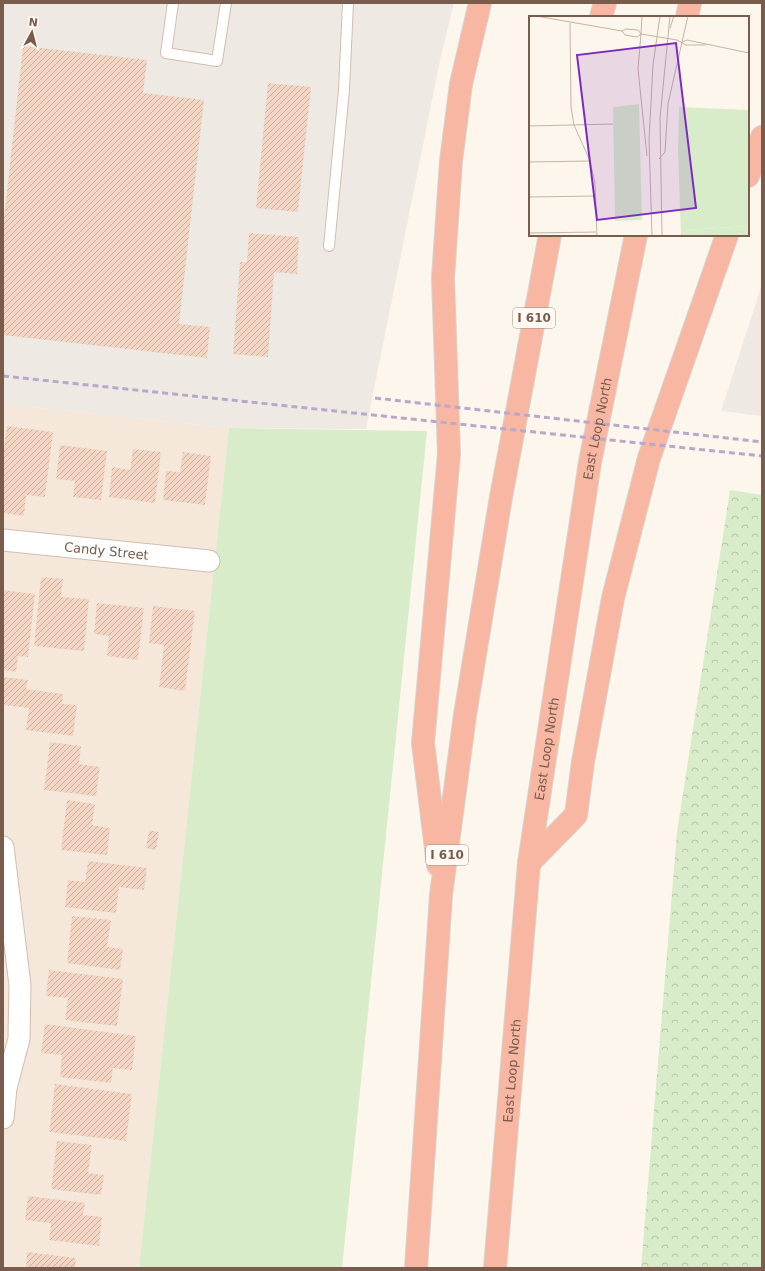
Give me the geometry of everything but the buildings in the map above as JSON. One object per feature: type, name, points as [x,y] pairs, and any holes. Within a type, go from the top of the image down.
[{"type":"highway","points":[[441,894],[423,743],[449,454],[443,278],[451,169],[461,84],[480,3]]},
{"type":"highway","points":[[601,16],[605,3]]},
{"type":"highway","points":[[687,16],[690,3]]},
{"type":"highway","points":[[749,173],[762,137]]},
{"type":"highway","name":"I 610","points":[[416,1268],[441,894],[465,715],[499,505],[550,236]]},
{"type":"highway","name":"East Loop North","points":[[495,1268],[529,863],[590,462],[636,236]]},
{"type":"highway","points":[[529,863],[576,815],[583,762],[614,598],[649,458],[727,236]]},
{"type":"street","name":"Candy Street","points":[[3,540],[209,561]]},
{"type":"street","points":[[3,848],[20,985],[19,1039],[4,1088],[3,1118]]},
{"type":"lane","points":[[173,3],[166,53],[217,61],[226,3]]},
{"type":"lane","points":[[329,246],[344,90],[348,3]]},
{"type":"shaded area","points":[[3,3],[454,3],[440,60],[366,429],[229,428],[3,404]]},
{"type":"shaded area","points":[[762,284],[762,416],[721,411]]},
{"type":"shaded area","points":[[3,404],[229,428],[139,1268],[3,1268]]},
{"type":"green space","points":[[229,428],[427,431],[342,1268],[139,1268]]},
{"type":"green space","points":[[730,490],[762,495],[762,1268],[641,1268],[677,832]]},
{"type":"railway","points":[[3,376],[762,456]]},
{"type":"railway","points":[[375,398],[762,442]]}]
